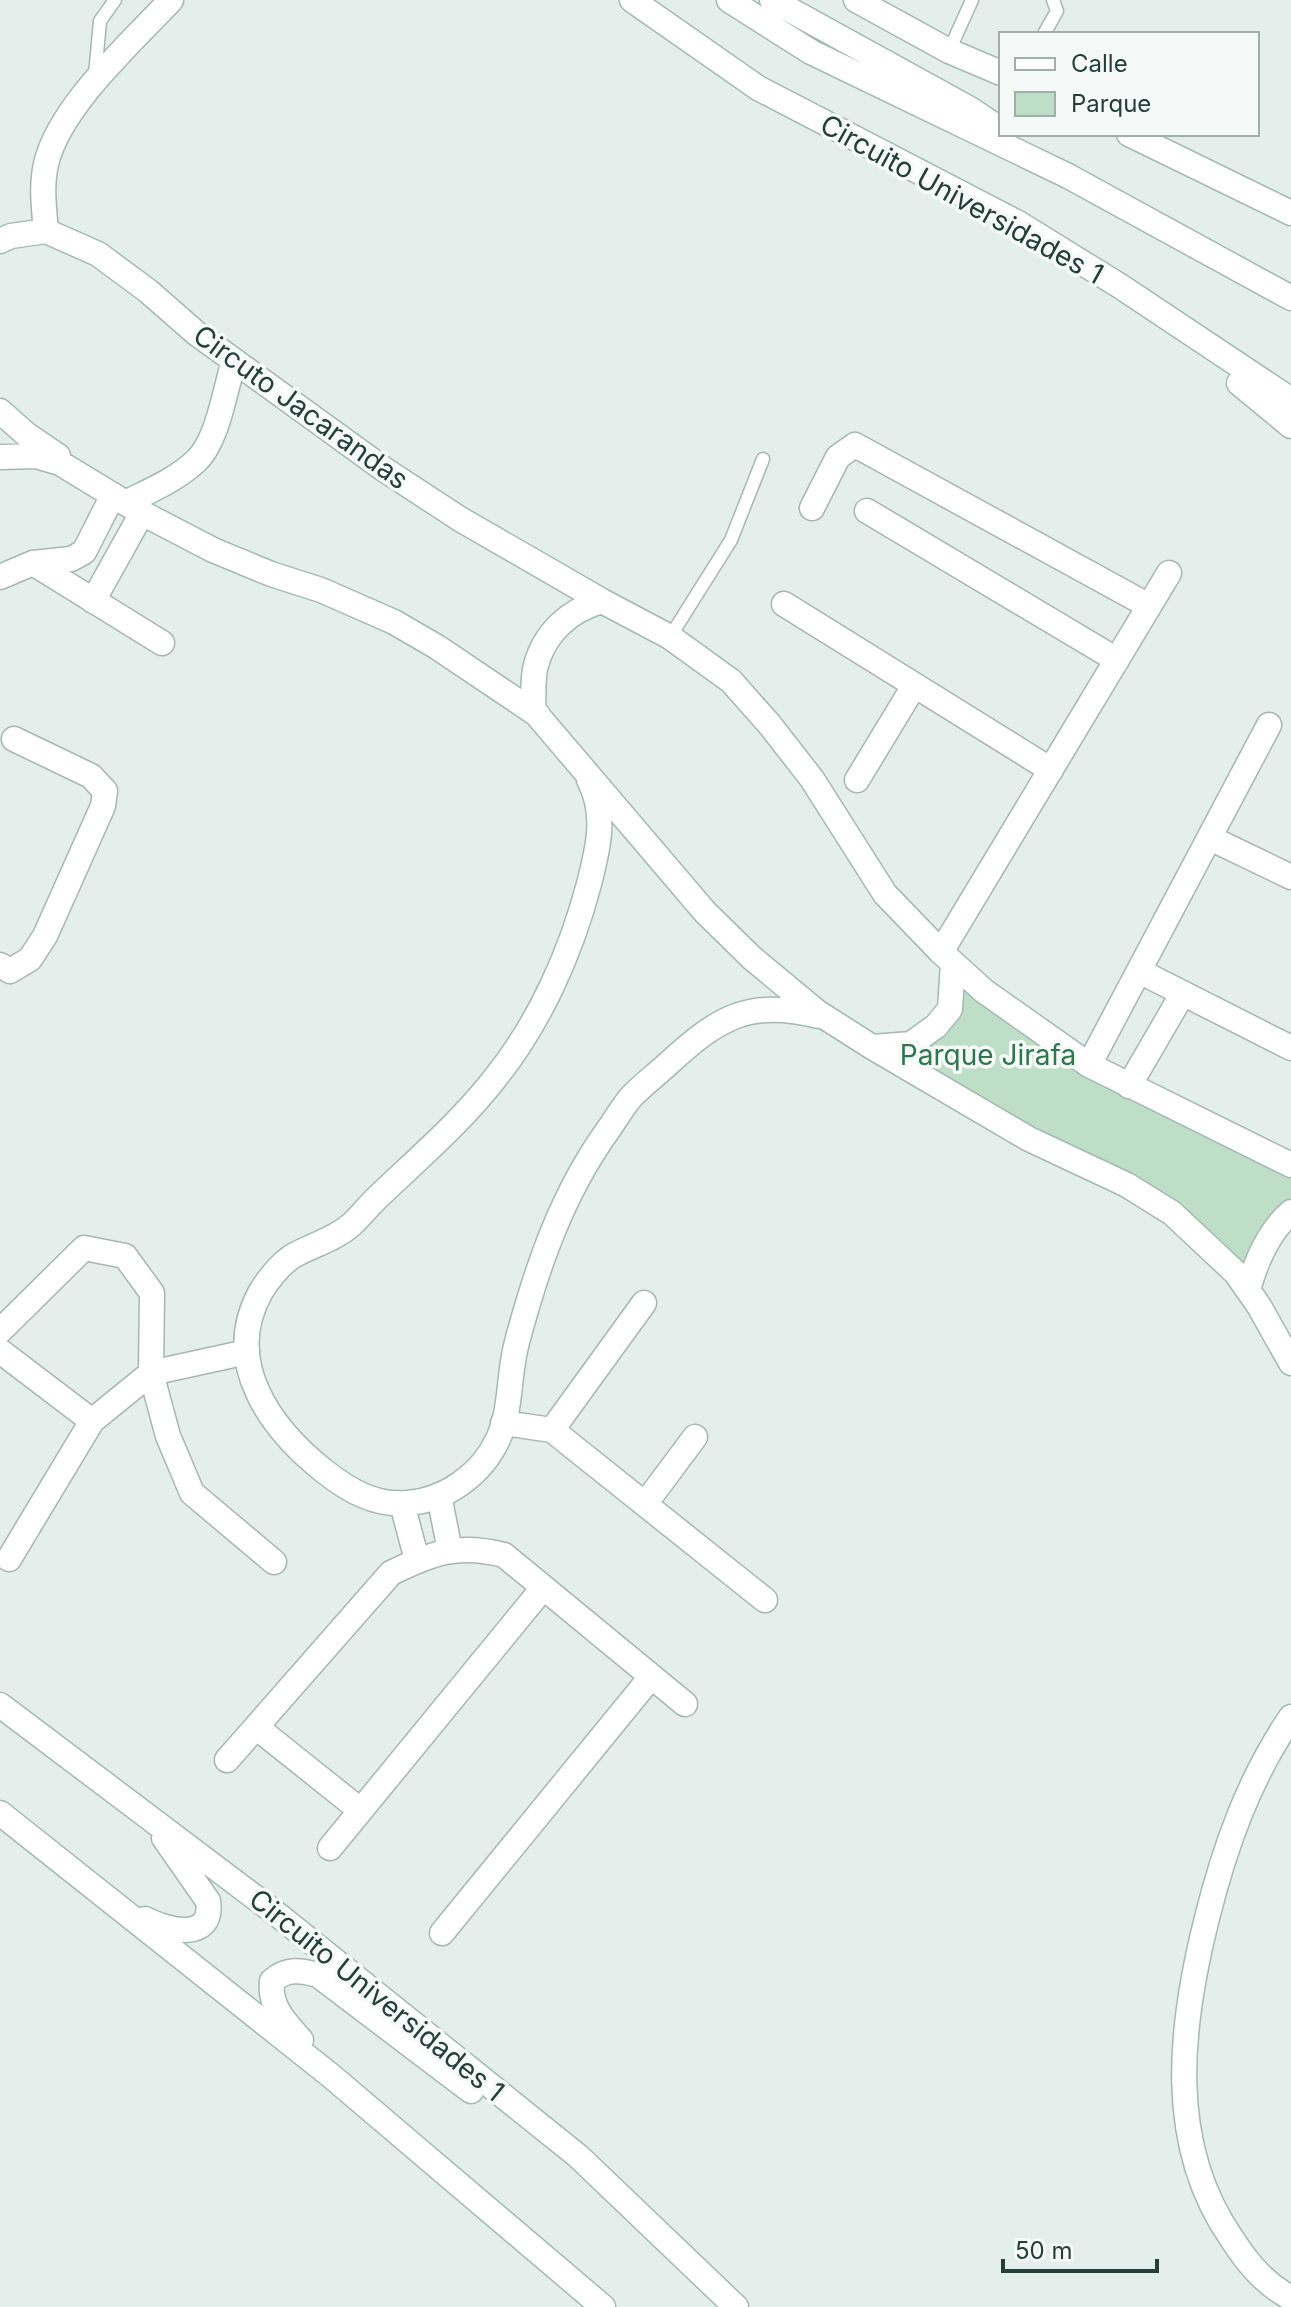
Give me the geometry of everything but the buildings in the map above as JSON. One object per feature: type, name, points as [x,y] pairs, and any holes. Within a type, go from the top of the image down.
[{"type":"street","points":[[0,241],[11,236],[46,231],[45,165],[56,133],[95,82],[171,0]]},
{"type":"street","name":"Circuito Universidades 1","points":[[632,0],[758,88],[1018,223],[1120,286],[1291,400]]},
{"type":"street","name":"Circuito Universidades 1","points":[[729,0],[811,52],[1068,176],[1291,298]]},
{"type":"street","points":[[772,0],[970,109],[999,129]]},
{"type":"street","points":[[856,0],[949,51],[999,72]]},
{"type":"street","points":[[1009,136],[1068,176]]},
{"type":"street","points":[[1133,136],[1291,213]]},
{"type":"street","name":"Circuto Jacarandas","points":[[46,231],[98,254],[234,361],[385,470],[460,519],[670,637],[731,681],[812,779],[885,894],[984,991],[1089,1065],[1291,1165]]},
{"type":"street","points":[[1120,286],[1291,426]]},
{"type":"street","points":[[0,577],[33,563],[71,559],[84,552],[127,504],[167,483],[198,459],[216,425],[234,361]]},
{"type":"street","points":[[0,411],[77,472],[127,504],[213,550],[331,594],[394,622],[538,715]]},
{"type":"street","points":[[812,508],[838,457],[855,445],[1149,606]]},
{"type":"street","points":[[0,457],[36,456],[77,472]]},
{"type":"street","points":[[93,601],[127,504]]},
{"type":"street","points":[[867,511],[1117,660]]},
{"type":"street","points":[[33,563],[162,643]]},
{"type":"street","points":[[872,1047],[911,1044],[936,1026],[950,1009],[947,958],[1051,770],[1169,573]]},
{"type":"street","points":[[602,601],[582,606],[554,628],[535,665],[533,710],[705,912],[752,958],[829,1020],[1029,1139],[1127,1185],[1172,1213],[1226,1263],[1248,1290],[1291,1363]]},
{"type":"street","points":[[784,604],[1051,770]]},
{"type":"street","points":[[857,780],[914,686]]},
{"type":"street","points":[[1089,1065],[1269,725]]},
{"type":"street","points":[[0,965],[10,971],[30,959],[45,936],[103,806],[105,791],[91,776],[14,739]]},
{"type":"street","points":[[582,767],[598,806],[600,836],[597,855],[571,946],[519,1046],[472,1106],[350,1226],[321,1244],[290,1257],[270,1279],[253,1310],[247,1352],[254,1385],[264,1406],[300,1453],[358,1495],[402,1504],[422,1502],[457,1487],[480,1466],[498,1440],[516,1345],[553,1228],[578,1176],[629,1099],[697,1038],[731,1017],[746,1012],[785,1009],[829,1020]]},
{"type":"street","points":[[1210,838],[1291,877]]},
{"type":"street","points":[[1139,971],[1291,1048]]},
{"type":"street","points":[[1129,1086],[1183,993]]},
{"type":"street","points":[[1248,1290],[1258,1257],[1291,1212]]},
{"type":"street","points":[[0,1331],[84,1248],[125,1256],[152,1293],[151,1373],[168,1436],[192,1493],[274,1562]]},
{"type":"street","points":[[552,1430],[644,1303]]},
{"type":"street","points":[[0,1351],[92,1421]]},
{"type":"street","points":[[9,1559],[92,1421],[151,1373],[247,1352]]},
{"type":"street","points":[[503,1423],[552,1430],[765,1600]]},
{"type":"street","points":[[645,1504],[695,1437]]},
{"type":"street","points":[[439,1495],[450,1551]]},
{"type":"street","points":[[402,1504],[417,1560]]},
{"type":"street","points":[[227,1760],[391,1573],[417,1560],[450,1551],[477,1548],[504,1555],[685,1704]]},
{"type":"street","points":[[330,1848],[543,1588]]},
{"type":"street","points":[[442,1933],[651,1677]]},
{"type":"street","name":"Circuito Universidades 1","points":[[0,1705],[273,1911],[578,2156],[736,2307]]},
{"type":"street","points":[[1291,1717],[1247,1792],[1221,1863],[1191,1989],[1183,2075],[1189,2136],[1196,2168],[1213,2208],[1254,2271],[1291,2298]]},
{"type":"street","points":[[256,1727],[360,1810]]},
{"type":"street","points":[[0,1813],[330,2075],[603,2307]]},
{"type":"street","points":[[92,1886],[148,1921],[168,1929],[189,1930],[207,1920],[208,1901],[148,1816]]},
{"type":"street","points":[[330,2075],[275,2007],[270,1995],[272,1981],[281,1973],[302,1971],[318,1975],[536,2139],[578,2156]]},
{"type":"lane","points":[[95,82],[100,21],[115,0]]},
{"type":"lane","points":[[949,51],[972,0]]},
{"type":"lane","points":[[1045,32],[1057,11],[1053,0]]},
{"type":"lane","points":[[670,637],[731,540],[763,459]]},
{"type":"green space","name":"Parque Jirafa","points":[[953,963],[985,991],[1291,1167],[1291,1218],[1248,1290],[1208,1244],[872,1047],[936,1026]]}]
